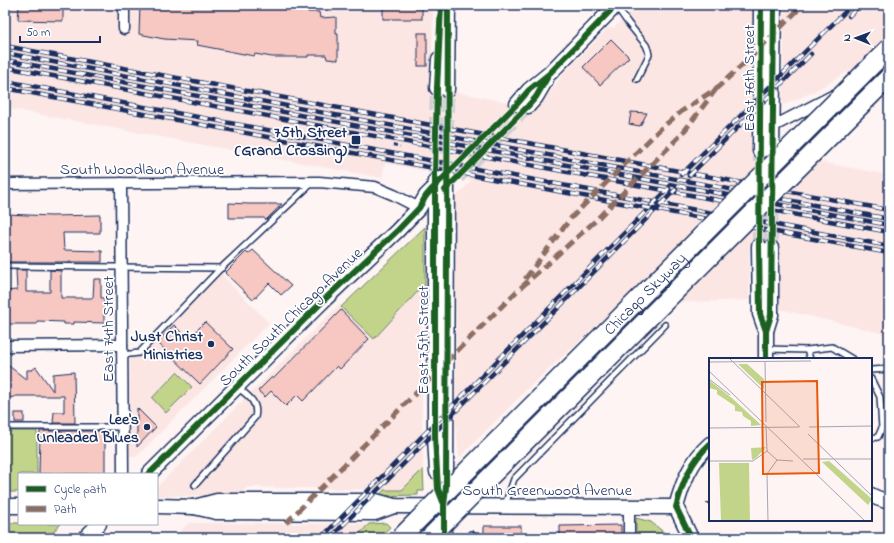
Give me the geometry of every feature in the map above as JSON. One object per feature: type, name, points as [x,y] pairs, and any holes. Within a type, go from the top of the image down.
[{"type":"highway","name":"Chicago Skyway","points":[[400,538],[889,48]]},
{"type":"highway","name":"Chicago Skyway","points":[[429,538],[889,76]]},
{"type":"street","points":[[124,5],[124,29]]},
{"type":"street","points":[[442,5],[442,89],[448,5]]},
{"type":"street","points":[[522,105],[536,97],[550,73],[616,5]]},
{"type":"street","name":"East 76th Street","points":[[761,5],[766,152]]},
{"type":"street","name":"East 76th Street","points":[[766,130],[774,5]]},
{"type":"street","points":[[766,130],[889,67]]},
{"type":"street","name":"South Woodlawn Avenue","points":[[5,184],[313,182],[375,187],[419,208]]},
{"type":"street","name":"East 74th Street","points":[[121,183],[123,473]]},
{"type":"street","name":"South South Chicago Avenue","points":[[150,473],[419,208],[432,203],[443,183]]},
{"type":"street","name":"East 75th Street","points":[[443,183],[446,487],[444,506],[444,538]]},
{"type":"street","points":[[765,247],[760,314],[766,331],[766,354]]},
{"type":"street","points":[[5,346],[122,350]]},
{"type":"street","points":[[691,538],[676,507],[683,482],[693,463],[709,445]]},
{"type":"street","points":[[872,496],[889,502]]},
{"type":"street","name":"South Greenwood Avenue","points":[[158,506],[194,507],[217,501],[376,501],[394,506],[505,505],[676,507]]},
{"type":"street","points":[[5,506],[18,506]]},
{"type":"street","points":[[629,506],[629,538]]},
{"type":"street","points":[[85,538],[98,525]]},
{"type":"lane","points":[[616,5],[646,45],[648,50],[649,56],[638,79]]},
{"type":"lane","points":[[122,350],[139,353],[222,268],[313,182]]},
{"type":"lane","points":[[5,266],[222,268]]},
{"type":"lane","points":[[505,505],[514,479],[665,326]]},
{"type":"lane","points":[[766,354],[832,347],[850,358]]},
{"type":"lane","points":[[807,350],[810,358]]},
{"type":"lane","points":[[872,370],[889,369]]},
{"type":"lane","points":[[872,381],[880,396],[882,428],[878,437],[872,438]]},
{"type":"lane","points":[[195,485],[255,417],[257,412],[254,402],[236,387]]},
{"type":"lane","points":[[5,427],[123,427]]},
{"type":"path","points":[[393,145],[400,147]]},
{"type":"shaded area","points":[[5,5],[433,5],[432,66],[430,87],[537,108],[550,93],[562,75],[608,28],[614,28],[637,5],[756,5],[756,28],[749,35],[751,149],[889,175],[889,335],[780,309],[780,250],[749,244],[749,300],[686,302],[623,301],[526,390],[459,458],[456,425],[456,197],[472,180],[385,163],[382,178],[5,108]]},
{"type":"shaded area","points":[[784,5],[889,5],[889,47],[813,92],[783,105]]},
{"type":"shaded area","points":[[218,271],[269,323],[136,457],[130,456],[130,354],[139,353]]},
{"type":"shaded area","points":[[420,289],[423,469],[402,490],[247,487],[239,495],[158,496],[158,486],[339,305],[374,339]]},
{"type":"shaded area","points":[[189,523],[369,524],[355,538],[174,538]]},
{"type":"green space","points":[[425,227],[425,300],[421,303],[420,289],[374,339],[341,307]]},
{"type":"green space","points":[[177,372],[192,387],[166,413],[152,398]]},
{"type":"green space","points":[[5,431],[37,431],[37,473],[18,473],[18,492],[5,492]]},
{"type":"green space","points":[[423,469],[424,491],[418,491],[418,495],[379,496],[384,490],[402,490]]},
{"type":"green space","points":[[636,518],[651,522],[671,538],[636,538]]},
{"type":"green space","points":[[5,523],[18,523],[18,525],[60,525],[47,538],[5,538]]},
{"type":"green space","points":[[386,523],[390,527],[379,538],[355,538],[369,524]]},
{"type":"building","points":[[19,5],[63,5],[63,21],[18,20]]},
{"type":"building","points":[[140,5],[277,5],[276,8],[308,8],[308,12],[319,12],[320,18],[336,17],[336,34],[338,34],[338,60],[327,59],[326,55],[308,55],[308,57],[272,57],[255,54],[254,56],[197,45],[198,41],[164,39],[139,34]]},
{"type":"building","points":[[383,5],[422,5],[422,19],[383,19]]},
{"type":"building","points":[[418,33],[427,33],[427,66],[418,66]]},
{"type":"building","points":[[611,39],[629,57],[600,85],[583,67]]},
{"type":"building","points":[[631,112],[647,113],[640,126],[629,124]]},
{"type":"building","points":[[229,203],[282,204],[266,220],[264,218],[229,218]]},
{"type":"building","points":[[5,214],[51,216],[100,215],[100,233],[63,233],[64,250],[102,251],[102,262],[7,262],[8,240],[5,240]]},
{"type":"building","points":[[253,250],[291,286],[281,295],[269,283],[253,300],[225,273],[246,252],[248,254]]},
{"type":"building","points":[[16,270],[26,270],[26,292],[50,292],[50,270],[61,271],[61,298],[93,298],[94,279],[101,279],[101,298],[104,298],[104,323],[74,322],[74,324],[64,324],[64,322],[37,321],[37,324],[5,324],[5,291],[17,290]]},
{"type":"building","points":[[341,310],[369,339],[340,369],[337,366],[303,401],[297,395],[286,406],[271,391],[265,397],[258,391],[272,377],[273,379]]},
{"type":"building","points":[[205,322],[233,349],[200,384],[157,342],[174,325],[188,339]]},
{"type":"building","points":[[5,363],[27,380],[27,370],[32,370],[36,367],[53,391],[53,374],[74,372],[75,423],[53,423],[54,412],[64,412],[64,396],[15,396],[5,398]]},
{"type":"building","name":"Lee's Unleaded Blues","points":[[137,408],[156,427],[137,447]]},
{"type":"building","points":[[15,413],[24,413],[24,422],[15,422]]},
{"type":"building","points":[[40,431],[105,431],[105,473],[39,473]]},
{"type":"building","points":[[621,525],[621,538],[560,538],[560,526]]},
{"type":"building","points":[[484,526],[521,526],[521,538],[484,538]]},
{"type":"tunnel","points":[[435,173],[437,88]]},
{"type":"tunnel","points":[[447,90],[447,175]]},
{"type":"tunnel","points":[[458,177],[528,106]]},
{"type":"tunnel","points":[[759,246],[760,151]]},
{"type":"tunnel","points":[[771,248],[772,159]]},
{"type":"railway","points":[[681,175],[852,5]]},
{"type":"railway","points":[[849,16],[860,5]]},
{"type":"railway","points":[[5,46],[889,210]]},
{"type":"railway","points":[[5,53],[889,219]]},
{"type":"railway","points":[[689,176],[811,54]]},
{"type":"railway","points":[[5,60],[889,225]]},
{"type":"railway","points":[[5,67],[889,232]]},
{"type":"railway","points":[[5,81],[889,246]]},
{"type":"railway","points":[[5,88],[889,253]]},
{"type":"railway","points":[[321,538],[669,188]]},
{"type":"railway","points":[[330,538],[676,189]]},
{"type":"marked path","points":[[525,279],[571,218],[659,130],[682,111],[717,88],[750,58],[803,5]]},
{"type":"marked path","points":[[446,362],[516,292],[594,222],[682,134],[717,88]]},
{"type":"marked path","points":[[286,523],[435,374]]},
{"type":"cycle path","points":[[441,5],[435,173],[435,437],[438,489],[443,502]]},
{"type":"cycle path","points":[[444,538],[444,505],[446,487],[448,5]]},
{"type":"cycle path","points":[[150,473],[325,299],[397,231],[419,208],[432,189],[517,104],[529,90],[550,73],[616,5]]},
{"type":"cycle path","points":[[761,5],[759,246],[760,314],[766,331]]},
{"type":"cycle path","points":[[766,358],[766,331],[771,315],[774,5]]},
{"type":"cycle path","points":[[445,190],[528,106],[536,97],[547,78]]},
{"type":"cycle path","points":[[691,538],[676,507],[681,489],[692,465],[709,445]]},
{"type":"place","name":"75th Street (Grand Crossing)","points":[[356,140]]},
{"type":"place","name":"Just Christ Ministries","points":[[211,344]]},
{"type":"place","name":"Lee's Unleaded Blues","points":[[147,427]]}]
